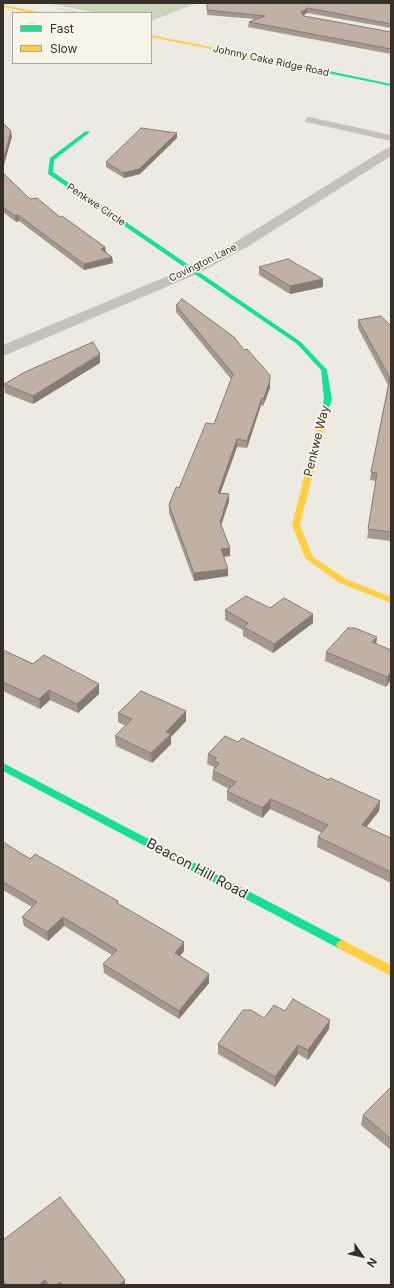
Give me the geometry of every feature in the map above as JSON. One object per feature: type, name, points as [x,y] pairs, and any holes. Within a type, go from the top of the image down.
[{"type":"street","points":[[3,6],[33,12]]},
{"type":"street","name":"Johnny Cake Ridge Road","points":[[152,36],[391,85]]},
{"type":"street","name":"Penkwe Circle","points":[[88,132],[52,159],[50,173],[192,271]]},
{"type":"street","name":"Covington Lane","points":[[3,351],[192,271],[242,244],[387,157]]},
{"type":"street","name":"Penkwe Way","points":[[192,271],[299,343],[324,370],[328,399],[296,525],[309,558],[343,581],[391,600]]},
{"type":"street","name":"Beacon Hill Road","points":[[3,767],[391,971]]},
{"type":"lane","points":[[310,120],[391,138]]},
{"type":"green space","points":[[47,3],[197,3],[152,21],[152,12],[92,12]]},
{"type":"building","points":[[207,3],[388,3],[391,4],[391,24],[308,8],[301,12],[304,16],[391,32],[391,49],[249,22],[265,16],[207,10]]},
{"type":"building","points":[[3,123],[11,131],[3,161]]},
{"type":"building","points":[[141,128],[177,133],[139,169],[123,173],[106,162]]},
{"type":"building","points":[[3,173],[30,199],[37,198],[60,217],[62,216],[105,247],[101,249],[112,257],[84,264],[18,215],[15,216],[3,207]]},
{"type":"building","points":[[288,259],[323,279],[290,286],[259,267]]},
{"type":"building","points":[[182,299],[234,337],[244,350],[247,349],[270,375],[270,380],[264,398],[262,398],[247,441],[237,439],[218,493],[229,494],[220,522],[230,548],[221,549],[228,569],[194,573],[169,505],[176,487],[179,488],[206,423],[214,424],[233,374],[176,305]]},
{"type":"building","points":[[381,316],[391,326],[391,532],[368,529],[377,473],[371,472],[390,378],[358,320]]},
{"type":"building","points":[[93,342],[100,354],[33,396],[4,384],[25,372]]},
{"type":"building","points":[[246,596],[270,608],[284,598],[313,614],[274,644],[244,627],[248,623],[225,610]]},
{"type":"building","points":[[348,628],[355,628],[377,637],[372,642],[391,650],[391,672],[387,677],[326,652]]},
{"type":"building","points":[[3,650],[33,664],[44,655],[99,684],[77,704],[49,690],[39,699],[3,682]]},
{"type":"building","points":[[141,691],[186,711],[166,732],[171,734],[151,753],[115,736],[132,719],[118,713]]},
{"type":"building","points":[[225,736],[238,742],[242,738],[328,780],[330,778],[380,801],[362,825],[391,838],[391,872],[318,837],[328,825],[271,799],[262,808],[227,791],[236,782],[213,771],[219,763],[214,761],[217,758],[208,754]]},
{"type":"building","points":[[3,842],[30,859],[35,854],[118,901],[117,903],[184,942],[175,953],[209,974],[179,1011],[103,964],[117,950],[63,917],[47,932],[22,917],[37,902],[3,882]]},
{"type":"building","points":[[293,999],[330,1020],[308,1050],[298,1045],[275,1077],[218,1044],[243,1010],[251,1010],[264,1018],[274,1005],[285,1011]]},
{"type":"building","points":[[391,1087],[391,1139],[363,1115]]},
{"type":"building","points":[[60,1197],[125,1280],[119,1285],[62,1285],[60,1282],[56,1285],[49,1285],[45,1280],[39,1285],[7,1285],[3,1280],[3,1240]]},
{"type":"traffic: fast","points":[[300,66],[391,85]]},
{"type":"traffic: fast","points":[[88,132],[52,159],[50,173],[299,343],[324,370],[328,399],[322,421]]},
{"type":"traffic: fast","points":[[3,767],[342,945]]},
{"type":"traffic: slow","points":[[3,6],[34,12]]},
{"type":"traffic: slow","points":[[152,36],[300,66]]},
{"type":"traffic: slow","points":[[322,421],[296,525],[309,558],[343,581],[391,600]]},
{"type":"traffic: slow","points":[[342,945],[391,971]]}]
